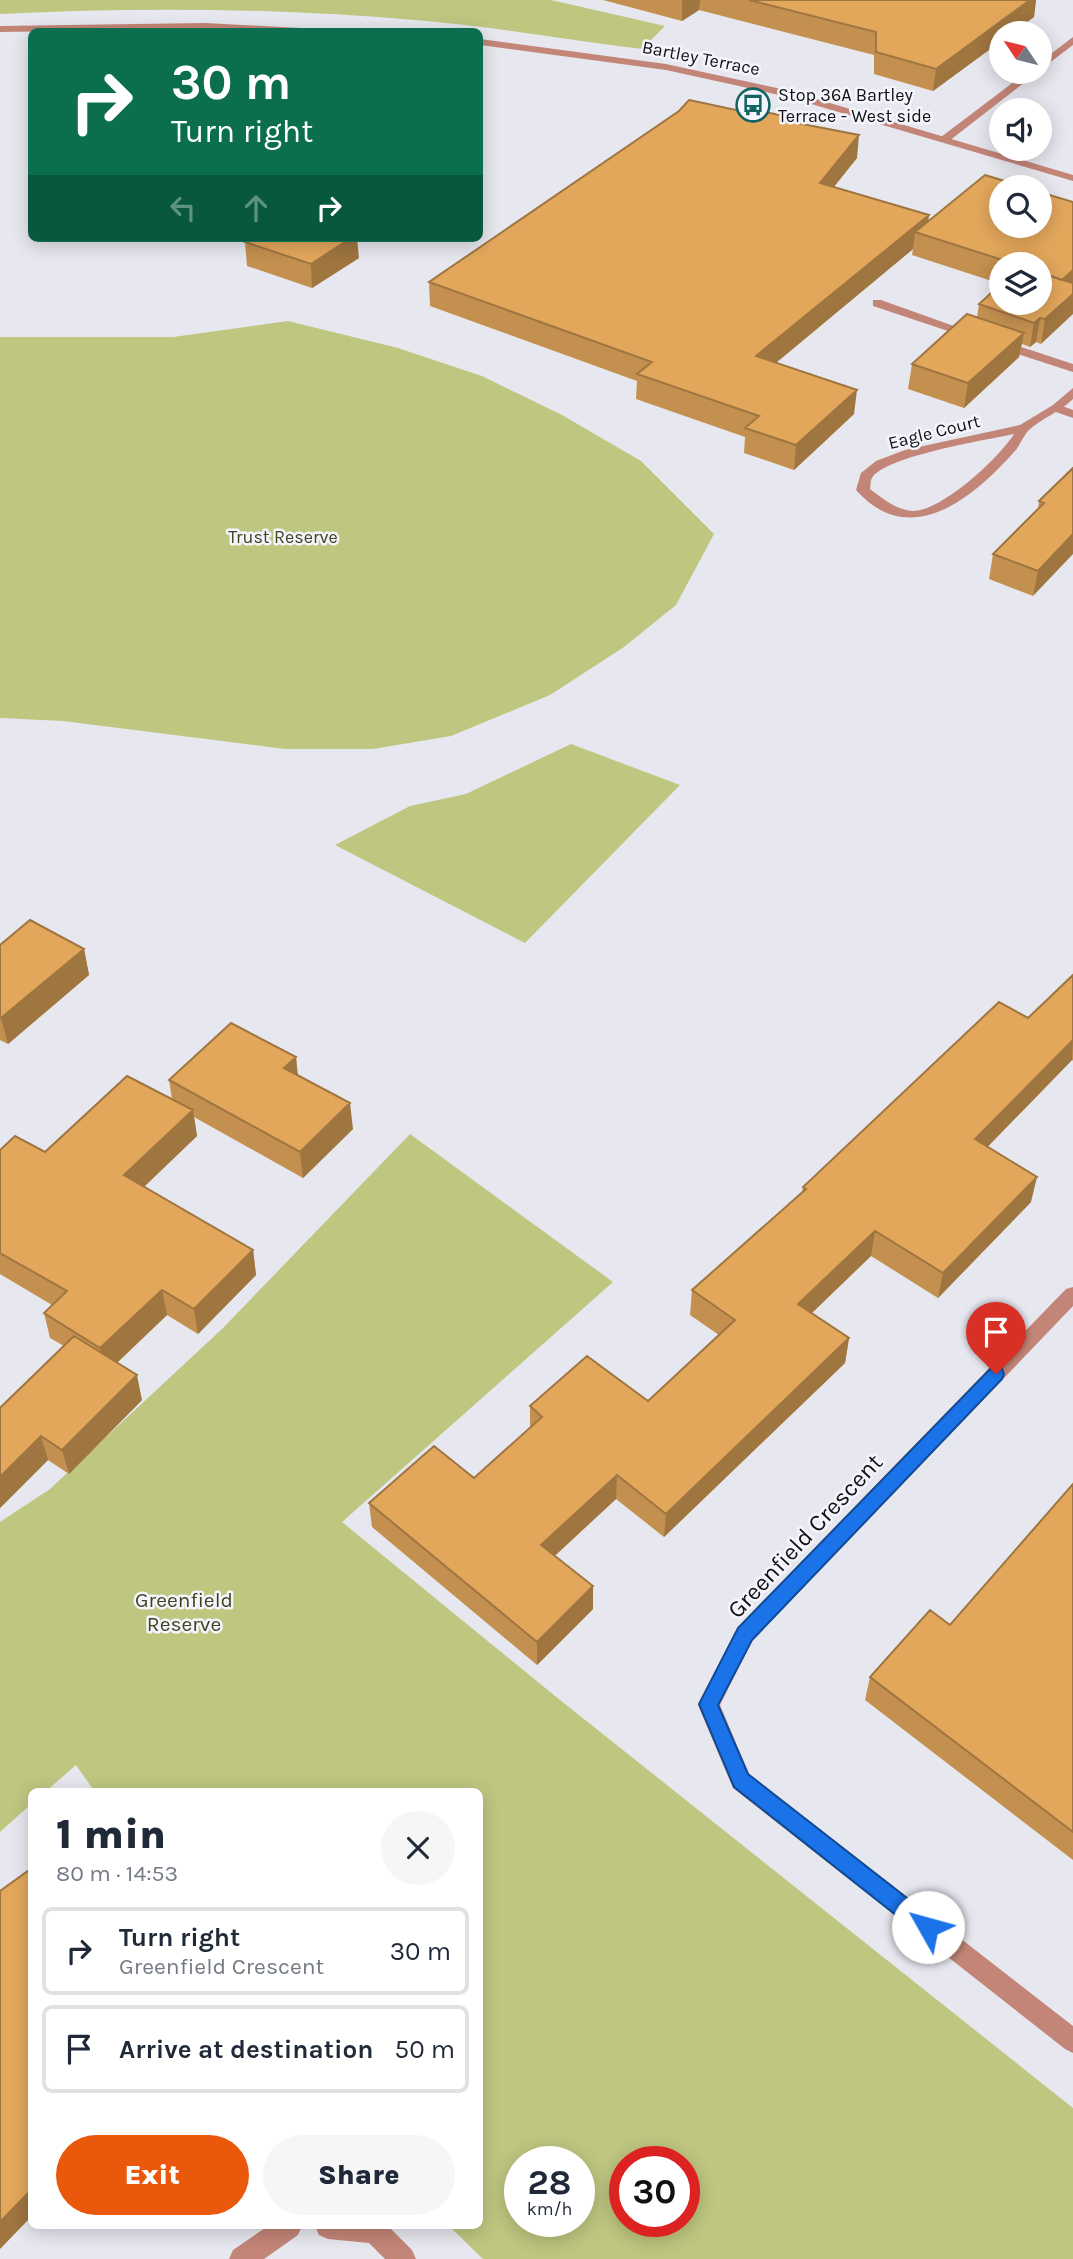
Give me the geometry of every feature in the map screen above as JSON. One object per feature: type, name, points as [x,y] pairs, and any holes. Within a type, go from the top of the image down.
[{"type":"street","points":[[74,28],[243,28]]},
{"type":"street","points":[[0,29],[28,29]]},
{"type":"street","points":[[1052,57],[1073,40]]},
{"type":"street","name":"Bartley Terrace","points":[[483,42],[699,74],[786,93],[1073,178]]},
{"type":"street","points":[[945,139],[1017,84]]},
{"type":"street","points":[[877,303],[1073,368]]},
{"type":"street","name":"Eagle Court","points":[[1024,428],[1016,444],[949,505],[927,514],[905,514],[881,506],[863,491],[866,476],[881,464],[900,456],[1024,428],[1057,408],[1073,392]]},
{"type":"street","points":[[1057,408],[1073,414]]},
{"type":"street","name":"Greenfield Crescent","points":[[1073,1294],[745,1634],[709,1704],[741,1781],[1073,2041]]},
{"type":"street","points":[[242,2259],[285,2229]]},
{"type":"street","points":[[356,2229],[375,2231],[403,2259]]},
{"type":"green space","points":[[0,0],[551,0],[665,26],[642,49],[500,29],[311,13],[104,10],[0,14]]},
{"type":"green space","name":"Trust Reserve","points":[[288,321],[398,348],[482,376],[562,415],[641,461],[714,534],[676,605],[624,647],[550,695],[451,736],[373,749],[285,749],[63,721],[0,718],[0,337],[173,337]]},
{"type":"green space","points":[[571,744],[680,785],[525,943],[335,845],[410,806],[466,794]]},
{"type":"green space","name":"Greenfield Reserve","points":[[410,1134],[613,1282],[342,1522],[555,1696],[1073,2108],[1073,2259],[483,2259],[452,2229],[483,2229],[483,1788],[92,1788],[76,1765],[50,1788],[28,1788],[28,1807],[0,1832],[0,1522],[50,1489],[223,1328]]},
{"type":"building","points":[[749,0],[1030,0],[1001,21],[989,21],[989,30],[936,69],[876,52],[876,32]]},
{"type":"building","points":[[689,100],[795,118],[792,122],[859,135],[820,183],[929,215],[756,356],[857,390],[796,445],[745,428],[759,416],[637,374],[652,362],[429,282],[679,111]]},
{"type":"building","points":[[985,175],[989,176],[989,238],[1052,238],[1052,196],[1073,202],[1073,270],[1062,280],[1052,276],[1052,252],[989,252],[989,256],[915,232]]},
{"type":"building","points":[[245,242],[345,242],[311,264]]},
{"type":"building","points":[[1052,277],[1073,283],[1073,294],[1052,313]]},
{"type":"building","points":[[989,295],[989,307],[979,304]]},
{"type":"building","points":[[967,314],[1024,333],[968,383],[912,364]]},
{"type":"building","points":[[1011,315],[1049,315],[1034,323]]},
{"type":"building","points":[[1073,468],[1073,534],[1038,571],[993,554],[1044,503],[1039,501]]},
{"type":"building","points":[[30,920],[84,949],[1,1018],[0,945]]},
{"type":"building","points":[[1073,975],[1073,1040],[975,1139],[1037,1177],[943,1273],[875,1231],[798,1304],[849,1338],[666,1514],[617,1475],[541,1545],[593,1586],[537,1642],[369,1503],[434,1446],[474,1478],[542,1417],[530,1406],[587,1356],[648,1401],[735,1320],[692,1290],[806,1189],[803,1187],[999,1002],[1028,1018]]},
{"type":"building","points":[[231,1023],[296,1057],[284,1068],[350,1103],[300,1152],[169,1080]]},
{"type":"building","points":[[127,1076],[193,1110],[124,1175],[253,1250],[194,1309],[162,1290],[100,1348],[44,1313],[67,1291],[0,1253],[0,1150],[15,1136],[45,1152]]},
{"type":"building","points":[[74,1336],[137,1375],[62,1450],[41,1436],[0,1477],[0,1408]]},
{"type":"building","points":[[1073,1484],[1073,1832],[870,1677],[930,1610],[950,1625]]},
{"type":"building","points":[[28,1871],[28,2193],[0,2222],[0,1891]]},
{"type":"place","name":"Stop 36A Bartley Terrace - West side","points":[[753,105]]},
{"type":"route","points":[[928,1927],[741,1781],[709,1704],[745,1634],[996,1374]]}]
